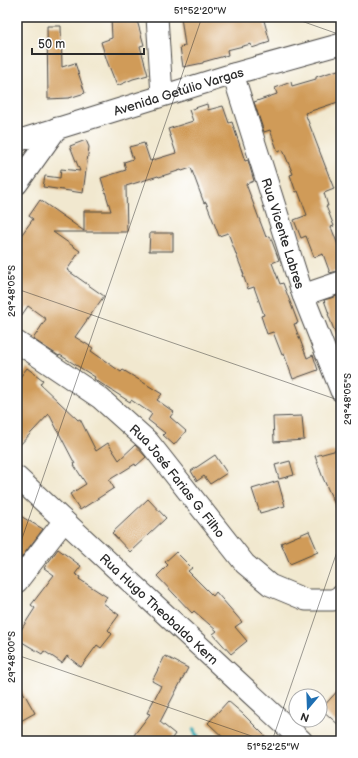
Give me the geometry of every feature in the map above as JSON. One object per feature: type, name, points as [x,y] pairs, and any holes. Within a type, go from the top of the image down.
[{"type":"street","points":[[157,17],[162,95]]},
{"type":"street","name":"Avenida Getúlio Vargas","points":[[17,141],[162,95],[341,44]]},
{"type":"street","name":"Rua Vicente Labres","points":[[233,74],[303,295],[341,391]]},
{"type":"street","points":[[18,182],[57,128]]},
{"type":"street","points":[[303,295],[341,282]]},
{"type":"street","name":"Rua José Farias G. Filho","points":[[17,342],[100,398],[148,441],[245,564],[270,585],[306,600],[333,600],[341,596]]},
{"type":"street","name":"Rua Hugo Theobaldo Kern","points":[[17,476],[302,741]]},
{"type":"street","points":[[17,582],[64,521]]},
{"type":"building","points":[[111,17],[136,17],[144,45],[140,46],[148,75],[133,79],[117,86],[101,42],[112,38]]},
{"type":"building","points":[[181,17],[263,17],[270,42],[252,48],[251,44],[227,50],[228,55],[203,63],[183,67],[180,47],[185,46]]},
{"type":"building","points":[[47,26],[61,26],[62,67],[75,63],[85,93],[69,98],[48,99]]},
{"type":"building","points":[[341,69],[341,101],[305,113],[334,189],[324,193],[328,206],[326,206],[334,226],[331,227],[341,253],[341,270],[330,273],[323,254],[314,257],[306,236],[301,238],[294,220],[307,215],[290,175],[293,174],[283,150],[278,152],[270,130],[264,132],[254,102],[277,94],[275,88],[291,82],[292,86],[316,79],[316,77]]},
{"type":"building","points":[[207,104],[208,110],[223,106],[229,123],[232,122],[245,161],[248,160],[254,181],[246,184],[266,237],[270,236],[279,260],[272,263],[280,284],[283,283],[298,323],[294,324],[307,358],[313,355],[318,370],[293,379],[284,354],[282,355],[273,332],[267,334],[261,316],[264,315],[254,287],[248,289],[228,233],[219,236],[206,202],[204,203],[191,168],[126,186],[127,232],[53,232],[80,251],[67,270],[104,296],[75,337],[93,348],[91,351],[121,372],[123,370],[162,394],[157,400],[174,412],[170,417],[186,431],[174,445],[163,435],[165,433],[148,420],[152,414],[131,400],[130,402],[94,379],[95,377],[33,339],[46,319],[28,306],[17,322],[17,241],[33,219],[29,216],[40,200],[84,231],[84,211],[111,211],[101,178],[126,170],[124,162],[133,159],[129,147],[144,143],[150,161],[176,153],[168,129],[193,121],[189,110]]},
{"type":"building","points":[[86,140],[89,147],[83,193],[43,187],[45,176],[60,178],[61,169],[80,171],[70,146]]},
{"type":"building","points":[[150,233],[173,233],[173,251],[149,251]]},
{"type":"building","points":[[341,295],[341,346],[340,346],[324,300]]},
{"type":"building","points":[[27,368],[43,380],[40,384],[78,420],[80,419],[96,451],[108,443],[119,460],[135,445],[146,457],[136,466],[135,464],[109,480],[114,488],[80,510],[70,494],[86,484],[74,465],[75,464],[49,414],[17,448],[17,381]]},
{"type":"building","points":[[302,416],[304,440],[274,442],[273,417]]},
{"type":"building","points":[[341,449],[341,518],[315,456]]},
{"type":"building","points":[[215,455],[227,473],[210,484],[204,476],[197,481],[191,471]]},
{"type":"building","points":[[290,461],[294,475],[279,479],[275,465]]},
{"type":"building","points":[[278,481],[285,506],[260,513],[252,489]]},
{"type":"building","points":[[148,499],[166,518],[130,552],[112,533]]},
{"type":"building","points":[[17,514],[43,529],[21,558],[17,556]]},
{"type":"building","points":[[309,531],[318,552],[290,564],[281,543]]},
{"type":"building","points":[[58,549],[81,566],[75,574],[80,577],[79,579],[107,597],[103,603],[119,615],[108,630],[112,634],[101,648],[97,645],[81,667],[67,656],[62,663],[44,651],[42,654],[17,639],[17,636],[35,608],[31,605],[54,575],[44,568]]},
{"type":"building","points":[[176,552],[192,568],[188,571],[213,596],[216,592],[242,622],[235,627],[247,641],[231,654],[213,634],[217,631],[194,611],[192,613],[157,576],[168,565],[165,562]]},
{"type":"building","points":[[165,656],[188,668],[160,722],[175,734],[170,741],[142,741],[134,735],[150,714],[147,713],[161,686],[152,681]]},
{"type":"building","points":[[17,681],[35,713],[17,723]]},
{"type":"building","points":[[341,687],[341,727],[328,715],[328,701]]},
{"type":"building","points":[[228,701],[270,741],[227,741],[208,723]]},
{"type":"waterway","points":[[194,730],[200,741]]}]
